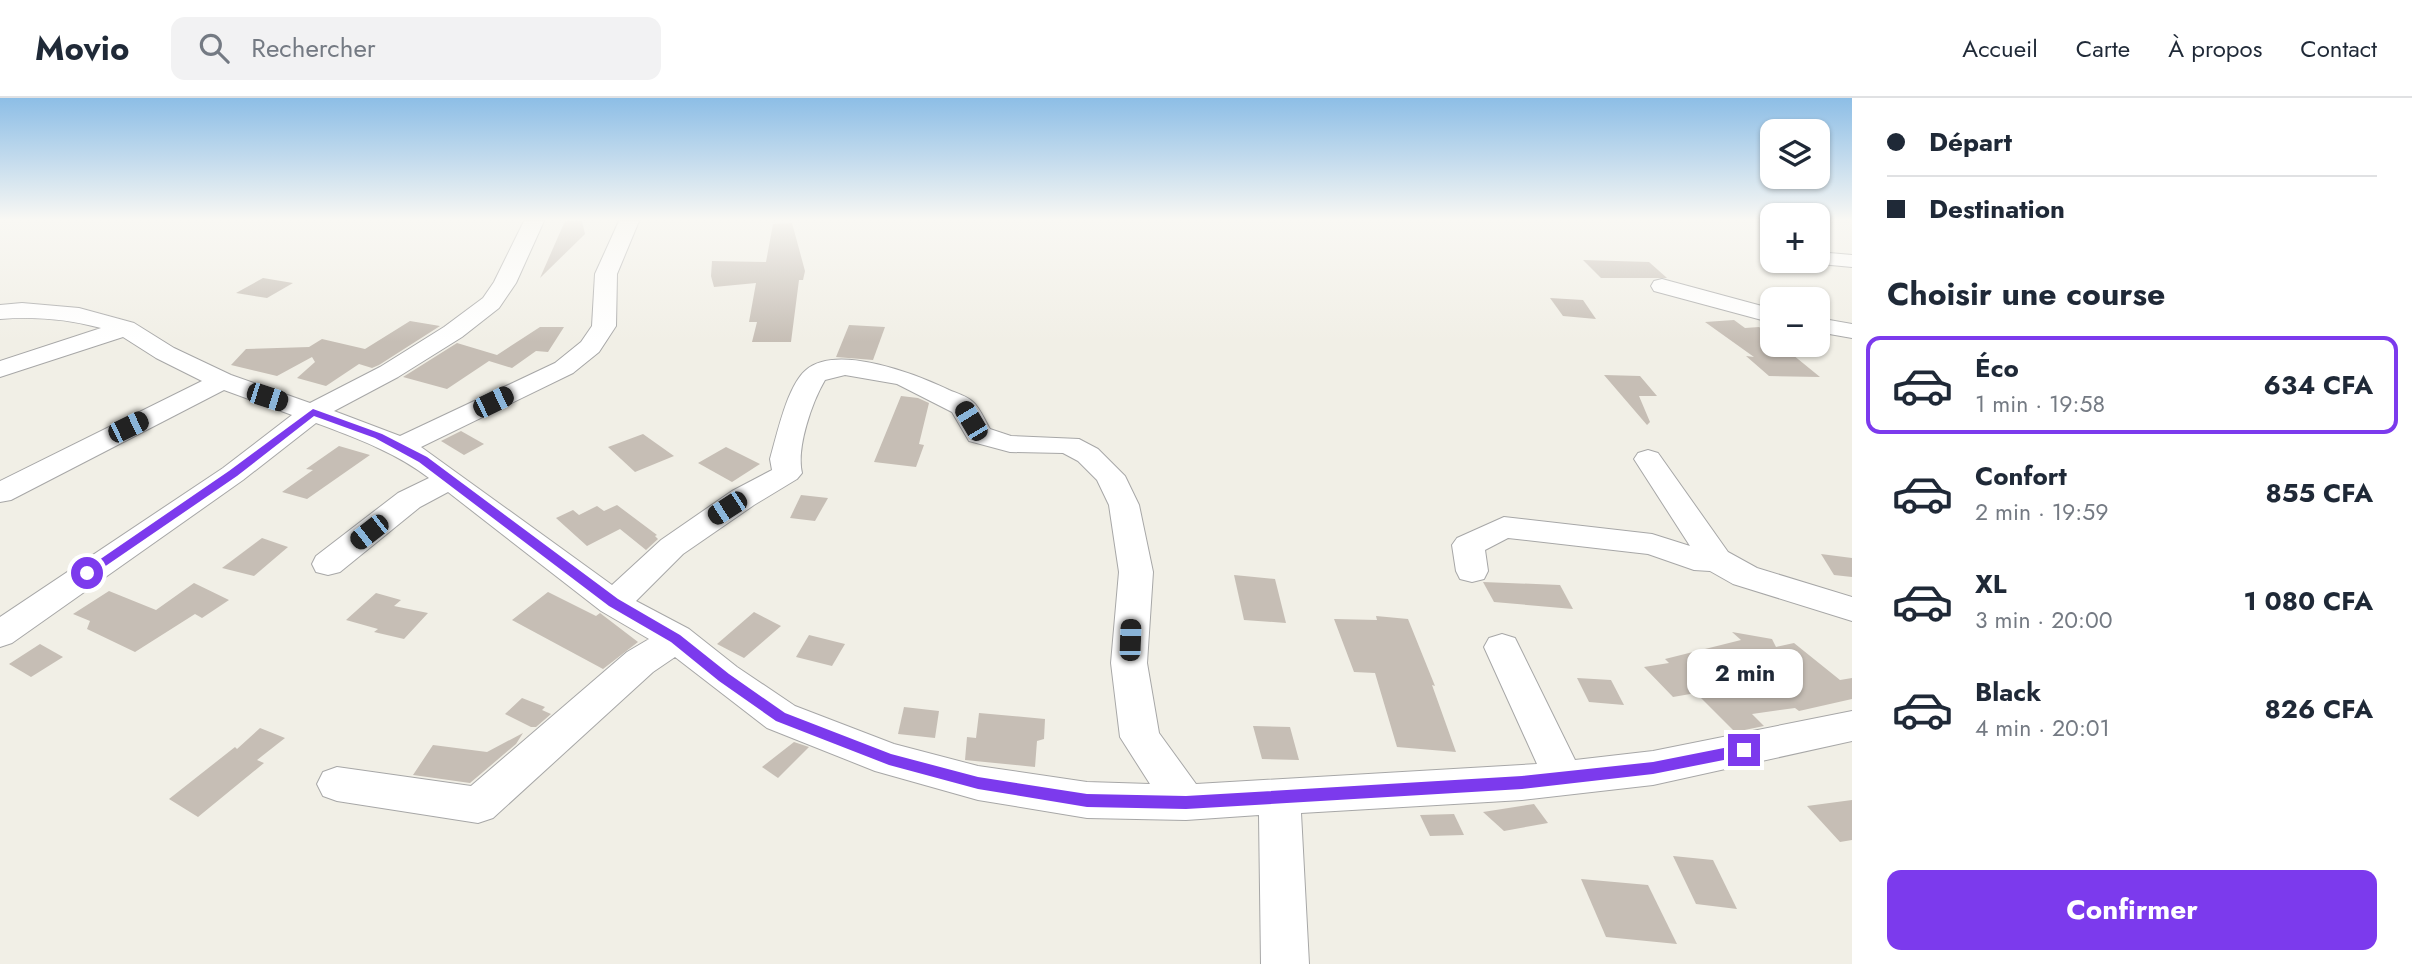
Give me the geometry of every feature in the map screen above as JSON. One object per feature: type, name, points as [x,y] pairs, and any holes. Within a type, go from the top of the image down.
[{"type":"street","points":[[0,634],[233,474],[313,412],[389,372],[453,332],[491,303],[515,261]]},
{"type":"street","points":[[399,447],[564,368],[590,347],[604,326],[606,274],[611,261]]},
{"type":"street","points":[[1662,286],[1760,312]]},
{"type":"street","points":[[0,312],[22,310],[79,315],[126,328],[165,354],[222,381],[313,412],[399,447],[423,459],[613,603],[676,638],[780,717],[889,760],[978,783],[1087,800],[1186,802],[1522,783],[1653,768],[1852,726]]},
{"type":"street","points":[[0,369],[126,328]]},
{"type":"street","points":[[1830,330],[1851,338]]},
{"type":"street","points":[[613,603],[672,547],[743,498],[787,473],[784,459],[792,426],[804,394],[815,375],[828,369],[845,367],[904,378],[962,407],[979,435],[1010,444],[1069,445],[1088,455],[1110,476],[1124,505],[1134,551],[1136,572],[1129,663],[1140,737],[1186,802]]},
{"type":"street","points":[[0,493],[222,381]]},
{"type":"street","points":[[1648,459],[1716,560]]},
{"type":"street","points":[[328,564],[410,500],[449,480]]},
{"type":"street","points":[[1472,571],[1468,545],[1504,527],[1652,544],[1694,559],[1716,560],[1745,576],[1852,609]]},
{"type":"street","points":[[337,784],[478,805],[640,662],[676,638]]},
{"type":"street","points":[[1502,647],[1563,778]]},
{"type":"street","points":[[1279,795],[1285,964]]},
{"type":"building","points":[[547,261],[557,261],[540,278]]},
{"type":"building","points":[[712,261],[802,261],[805,271],[803,280],[799,280],[791,342],[752,342],[757,322],[749,322],[756,283],[714,287],[711,276]]},
{"type":"building","points":[[1584,261],[1649,262],[1667,278],[1601,278]]},
{"type":"building","points":[[263,278],[293,283],[267,298],[236,293]]},
{"type":"building","points":[[1550,298],[1583,300],[1596,319],[1563,316]]},
{"type":"building","points":[[1734,320],[1745,328],[1759,327],[1760,357],[1795,357],[1820,377],[1769,376],[1746,356],[1754,357],[1705,322]]},
{"type":"building","points":[[410,321],[440,326],[379,365],[372,368],[359,364],[326,386],[297,378],[315,362],[312,357],[277,376],[231,365],[246,349],[309,347],[322,339],[365,349]]},
{"type":"building","points":[[849,325],[885,327],[873,360],[836,357]]},
{"type":"building","points":[[540,327],[564,327],[548,352],[536,351],[512,368],[489,361],[447,389],[403,377],[457,343],[497,355]]},
{"type":"building","points":[[1604,375],[1640,376],[1657,396],[1639,396],[1650,422],[1647,425]]},
{"type":"building","points":[[901,396],[918,398],[929,403],[919,444],[924,445],[916,467],[874,462]]},
{"type":"building","points":[[461,431],[484,444],[464,455],[441,441]]},
{"type":"building","points":[[643,434],[674,456],[635,472],[608,447]]},
{"type":"building","points":[[339,446],[370,455],[307,499],[282,492],[313,470],[306,469]]},
{"type":"building","points":[[726,447],[760,464],[732,482],[698,463]]},
{"type":"building","points":[[801,495],[828,498],[815,521],[790,518]]},
{"type":"building","points":[[617,505],[657,535],[655,536],[658,539],[646,550],[620,529],[587,546],[556,518],[573,510],[579,515],[597,506],[604,511]]},
{"type":"building","points":[[262,538],[288,547],[254,576],[222,568]]},
{"type":"building","points":[[1821,554],[1852,558],[1852,577],[1834,575]]},
{"type":"building","points":[[1234,575],[1275,579],[1286,623],[1244,620]]},
{"type":"building","points":[[1483,582],[1560,585],[1573,609],[1494,602]]},
{"type":"building","points":[[194,583],[229,600],[202,618],[195,614],[135,652],[87,629],[90,621],[73,614],[109,591],[156,610]]},
{"type":"building","points":[[548,592],[596,616],[600,613],[638,642],[603,669],[512,620]]},
{"type":"building","points":[[376,593],[401,600],[394,606],[428,613],[404,639],[374,632],[378,629],[346,620]]},
{"type":"building","points":[[754,612],[781,626],[744,658],[717,644]]},
{"type":"building","points":[[1376,616],[1408,619],[1435,686],[1432,685],[1456,752],[1397,747],[1375,673],[1354,672],[1334,619],[1377,620]]},
{"type":"building","points":[[1732,632],[1772,639],[1776,647],[1794,643],[1840,680],[1852,678],[1852,699],[1799,711],[1795,708],[1752,714],[1764,726],[1735,732],[1696,693],[1673,697],[1644,667],[1669,663],[1665,659],[1741,640]]},
{"type":"building","points":[[809,635],[845,644],[832,666],[796,657]]},
{"type":"building","points":[[40,644],[63,657],[31,677],[9,664]]},
{"type":"building","points":[[1577,678],[1611,680],[1624,705],[1589,702]]},
{"type":"building","points":[[522,698],[545,707],[542,710],[551,714],[536,727],[531,727],[505,714]]},
{"type":"building","points":[[904,707],[939,711],[935,738],[898,734]]},
{"type":"building","points":[[979,713],[1045,719],[1044,739],[1037,741],[1035,767],[965,760],[967,737],[976,738]]},
{"type":"building","points":[[1253,726],[1290,727],[1299,760],[1262,759]]},
{"type":"building","points":[[260,728],[285,738],[257,760],[264,763],[198,817],[169,799],[235,747],[237,749]]},
{"type":"building","points":[[523,733],[516,744],[470,783],[413,775],[433,745],[487,752]]},
{"type":"building","points":[[794,742],[809,747],[778,778],[762,767]]},
{"type":"building","points":[[1852,800],[1852,840],[1840,842],[1807,806]]},
{"type":"building","points":[[1534,804],[1548,823],[1504,831],[1483,812]]},
{"type":"building","points":[[1454,814],[1464,835],[1430,836],[1420,815]]},
{"type":"building","points":[[1673,856],[1713,860],[1737,909],[1696,904]]},
{"type":"building","points":[[1581,879],[1648,885],[1677,944],[1606,937]]},
{"type":"route","points":[[87,573],[233,474],[313,412],[378,436],[423,459],[613,603],[676,638],[780,717],[889,760],[978,783],[1087,800],[1186,802],[1522,783],[1653,768],[1744,750]]}]
